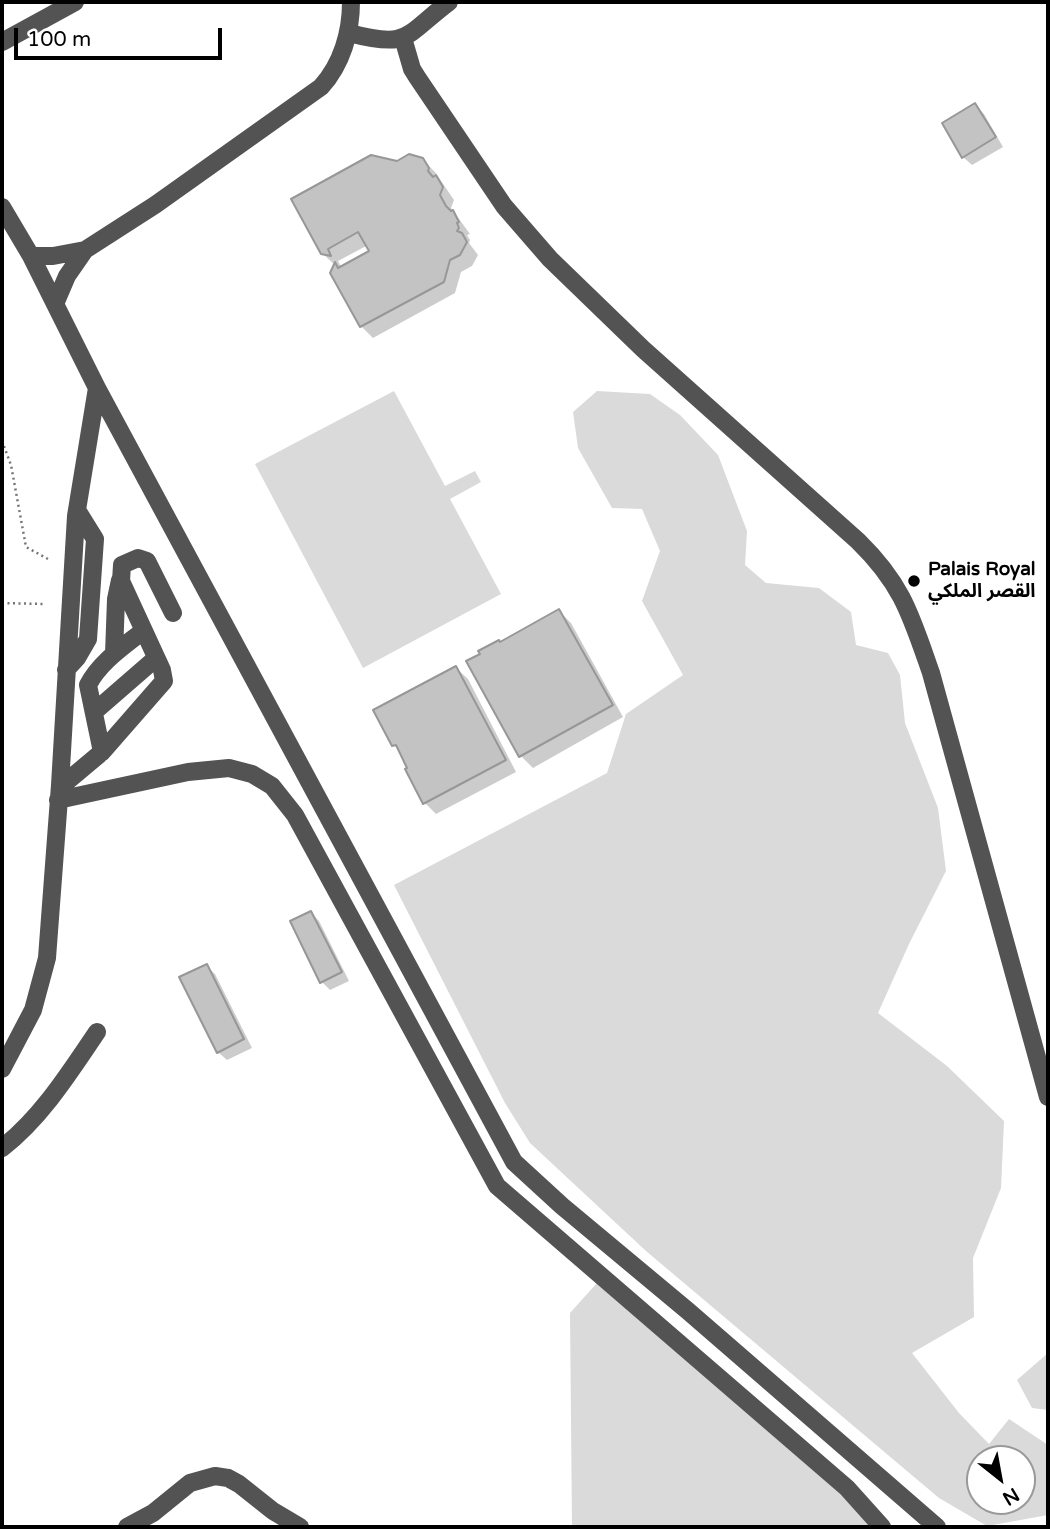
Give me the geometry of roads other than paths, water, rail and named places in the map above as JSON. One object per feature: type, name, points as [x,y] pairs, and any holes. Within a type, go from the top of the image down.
[{"type":"street","points":[[2,42],[75,2]]},
{"type":"street","points":[[55,304],[66,276],[85,250],[155,205],[321,87],[333,72],[349,33],[351,2]]},
{"type":"street","points":[[349,33],[379,41],[403,38],[449,2]]},
{"type":"street","points":[[403,38],[412,69],[518,224],[550,259],[643,349],[858,541],[890,575],[916,626],[931,673],[1048,1097]]},
{"type":"street","points":[[2,207],[31,256],[97,388],[514,1162],[937,1527]]},
{"type":"street","points":[[31,256],[53,256],[85,250]]},
{"type":"street","points":[[2,1069],[33,1010],[47,958],[77,510],[97,388]]},
{"type":"street","points":[[114,653],[116,599],[122,565],[138,558],[147,561],[173,612]]},
{"type":"street","points":[[59,792],[65,783],[102,752],[164,681],[121,576]]},
{"type":"street","points":[[102,752],[88,685],[93,675],[114,653],[143,631]]},
{"type":"street","points":[[94,712],[155,659]]},
{"type":"street","points":[[59,792],[229,768],[252,774],[272,786],[295,815],[497,1186],[847,1488],[882,1527]]},
{"type":"street","points":[[2,1148],[62,1083],[97,1032]]},
{"type":"street","points":[[127,1527],[153,1513],[190,1483],[215,1476],[228,1478],[239,1484],[273,1511],[300,1527]]},
{"type":"place","name":"Palais Royal القصر الملكي","points":[[914,581]]}]
